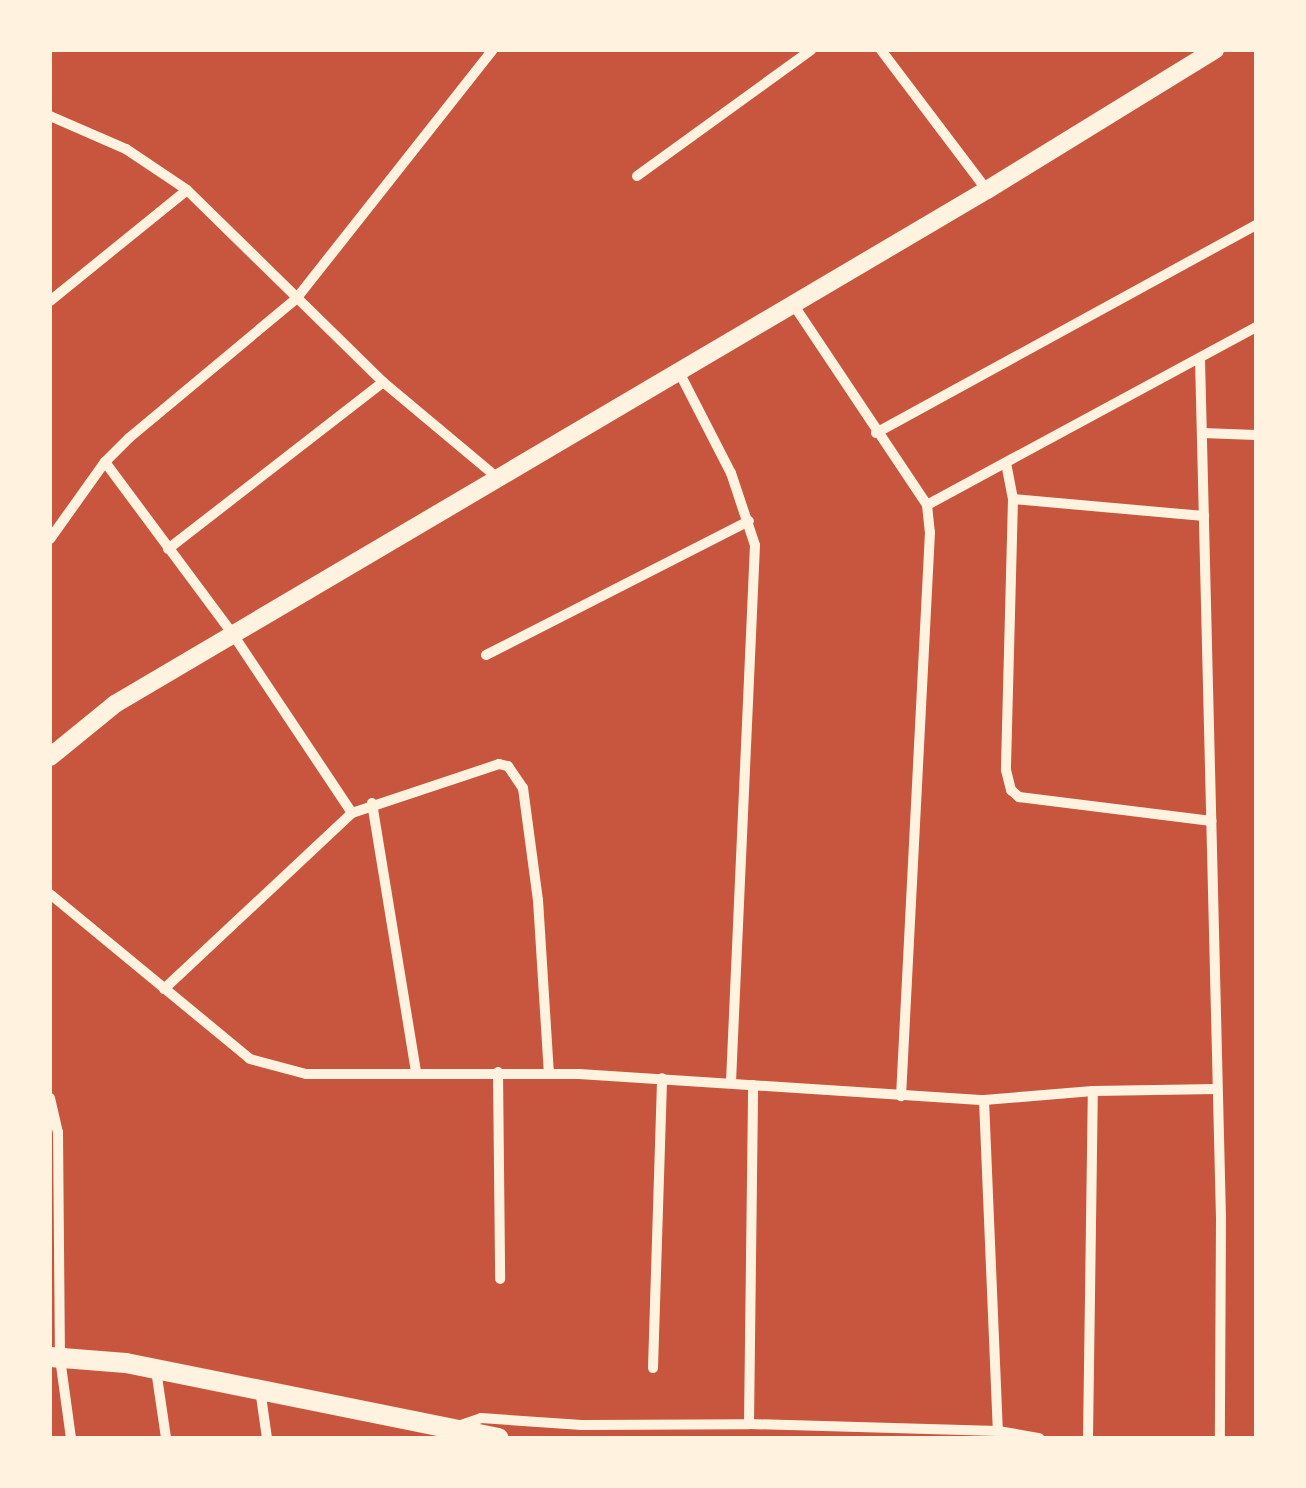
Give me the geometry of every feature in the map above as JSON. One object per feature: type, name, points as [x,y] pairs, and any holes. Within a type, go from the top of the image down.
[{"type":"main road","points":[[55,1357],[156,1368],[260,1389],[413,1429],[499,1438]]},
{"type":"street","points":[[50,539],[54,523],[105,462],[296,299],[493,50]]},
{"type":"street","points":[[636,176],[810,50]]},
{"type":"street","points":[[881,50],[986,190]]},
{"type":"street","points":[[50,757],[115,704],[986,190],[1214,50]]},
{"type":"street","points":[[53,121],[126,149],[187,190],[383,382],[498,478]]},
{"type":"street","points":[[50,301],[187,190]]},
{"type":"street","points":[[876,433],[1256,225]]},
{"type":"street","points":[[792,303],[928,505],[930,532],[902,1096]]},
{"type":"street","points":[[928,505],[1256,327]]},
{"type":"street","points":[[1200,359],[1217,1089],[1220,1438]]},
{"type":"street","points":[[678,369],[750,521],[756,568],[731,1082]]},
{"type":"street","points":[[168,549],[383,382]]},
{"type":"street","points":[[1202,433],[1256,435]]},
{"type":"street","points":[[105,462],[232,633],[352,812]]},
{"type":"street","points":[[1006,463],[1013,499],[1006,770],[1011,790],[1019,797],[1212,821]]},
{"type":"street","points":[[1013,499],[1204,516]]},
{"type":"street","points":[[486,655],[750,521]]},
{"type":"street","points":[[164,989],[247,916],[352,812],[499,764],[516,773],[523,788],[538,900],[548,1074]]},
{"type":"street","points":[[372,803],[416,1071]]},
{"type":"street","points":[[50,894],[234,1048],[274,1069],[306,1074],[416,1071],[662,1078],[984,1100],[1093,1091],[1217,1089]]},
{"type":"street","points":[[498,1072],[500,1280]]},
{"type":"street","points":[[653,1368],[662,1078]]},
{"type":"street","points":[[748,1424],[753,1085]]},
{"type":"street","points":[[1088,1438],[1093,1091]]},
{"type":"street","points":[[50,1098],[58,1132],[55,1357],[71,1438]]},
{"type":"street","points":[[984,1100],[998,1431]]},
{"type":"street","points":[[156,1368],[166,1438]]},
{"type":"street","points":[[260,1389],[267,1438]]},
{"type":"street","points":[[450,1430],[481,1418],[582,1426],[748,1424],[998,1431],[1039,1438]]}]
